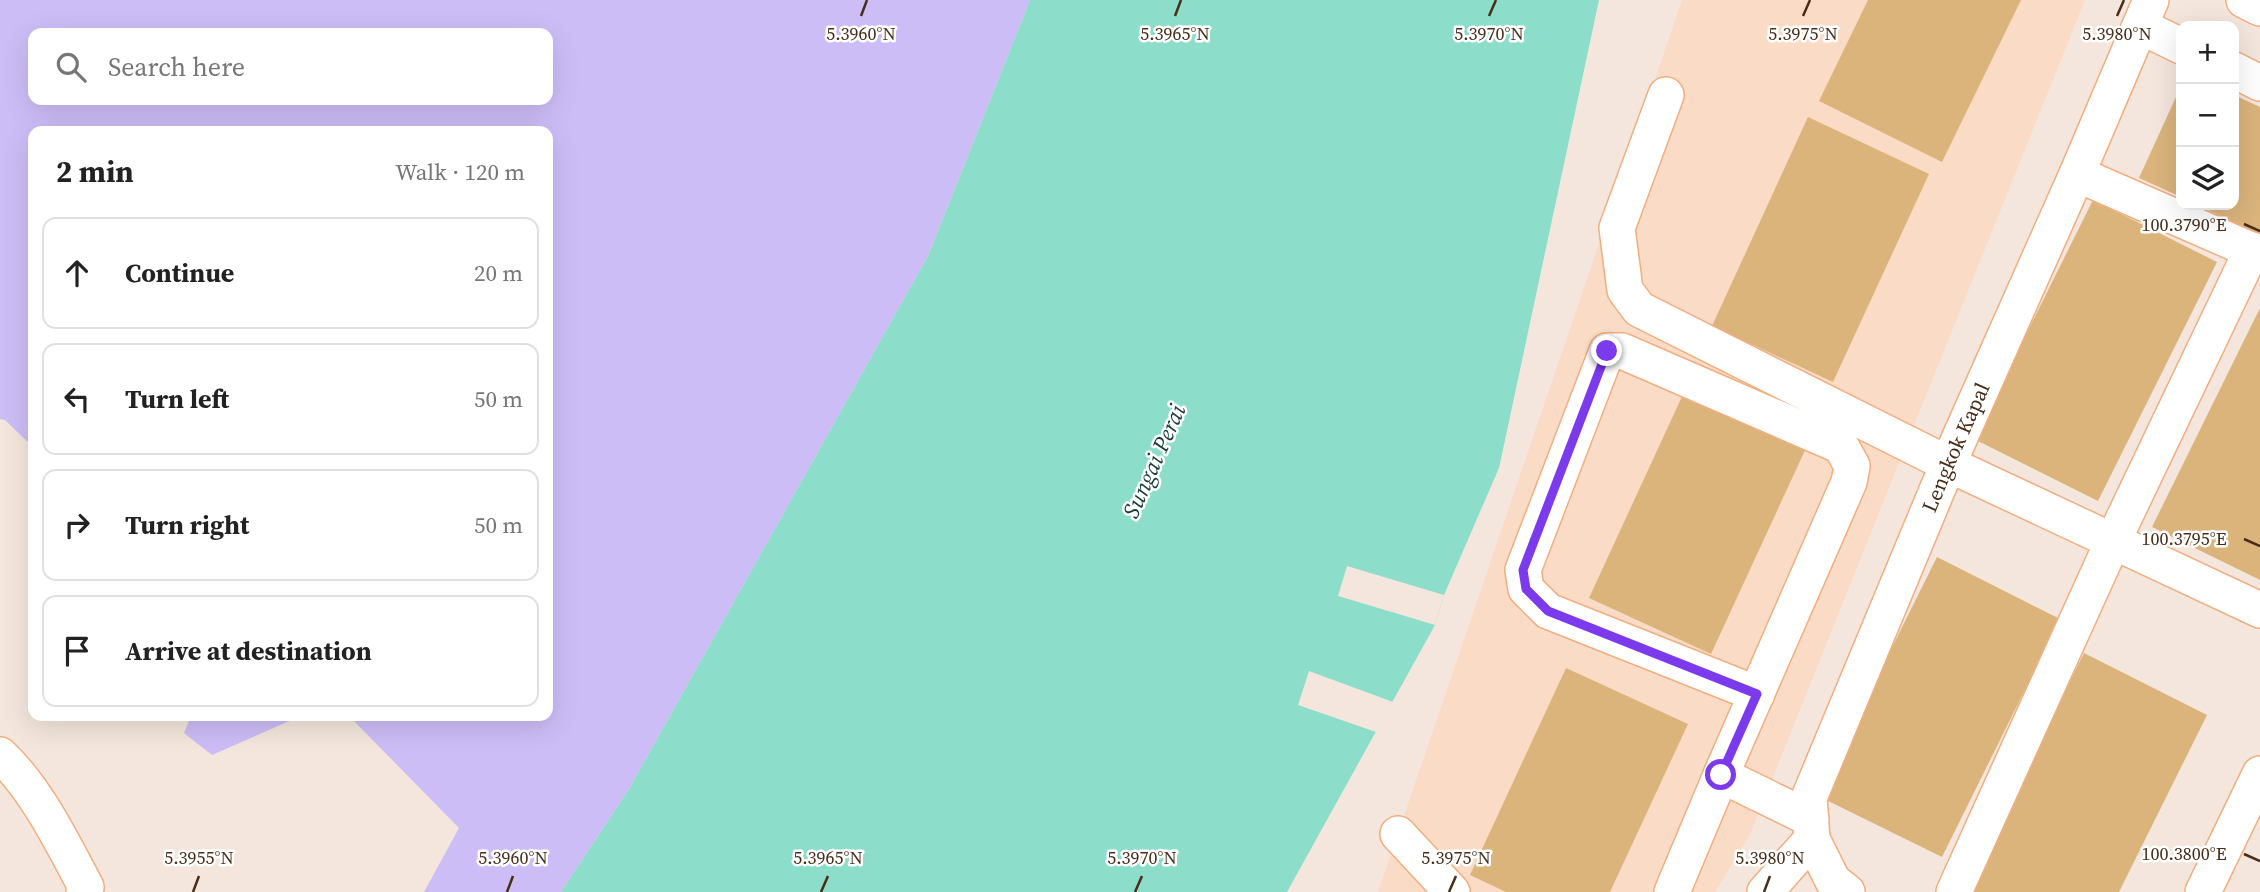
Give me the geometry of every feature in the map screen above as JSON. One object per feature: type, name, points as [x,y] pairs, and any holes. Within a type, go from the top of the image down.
[{"type":"street","points":[[2244,0],[2260,8]]},
{"type":"street","points":[[2145,13],[2176,41]]},
{"type":"street","name":"Lengkok Kapal","points":[[1812,829],[1809,798],[1948,464],[2077,174],[2145,13]]},
{"type":"street","points":[[2239,72],[2260,83]]},
{"type":"street","points":[[1666,95],[1617,228],[1625,290],[1639,309],[1948,464],[2260,610]]},
{"type":"street","points":[[1954,892],[2113,541],[2256,252],[2077,174]]},
{"type":"street","points":[[1672,892],[1849,482],[1852,466],[1841,446],[1622,351],[1607,351],[1523,570],[1526,589],[1548,611],[1757,694]]},
{"type":"street","points":[[0,755],[12,766],[54,828],[86,887],[84,892]]},
{"type":"street","points":[[1721,775],[1812,829],[1833,881],[1847,892]]},
{"type":"street","points":[[2203,892],[2255,796]]},
{"type":"street","points":[[1765,892],[1812,829]]},
{"type":"street","points":[[1398,834],[1452,892]]},
{"type":"shaded area","points":[[0,0],[1030,0],[928,256],[629,789],[561,892],[424,892],[459,828],[354,721],[553,721],[553,126],[28,126],[28,442],[5,420],[0,419]]},
{"type":"shaded area","points":[[1682,0],[2085,0],[1750,834],[1715,892],[1378,892]]},
{"type":"shaded area","points":[[189,721],[290,721],[212,755],[184,733]]},
{"type":"water","name":"Sungai Perai","points":[[1030,0],[1599,0],[1499,468],[1444,595],[1435,625],[1287,892],[561,892],[629,789],[928,256]]},
{"type":"pier","points":[[1347,566],[1444,595],[1435,625],[1338,596]]},
{"type":"pier","points":[[1309,671],[1393,702],[1376,732],[1298,705]]},
{"type":"building","points":[[1868,0],[2021,0],[1942,162],[1819,101]]},
{"type":"building","points":[[2176,97],[2176,195],[2139,178]]},
{"type":"building","points":[[2239,97],[2260,107],[2260,234],[2208,210],[2239,210]]},
{"type":"building","points":[[1808,117],[1929,174],[1833,382],[1712,326]]},
{"type":"building","points":[[2093,200],[2217,262],[2098,501],[1974,439]]},
{"type":"building","points":[[2260,308],[2260,580],[2152,527]]},
{"type":"building","points":[[1685,390],[1807,446],[1711,654],[1589,598]]},
{"type":"building","points":[[1937,557],[2060,619],[1942,857],[1818,796]]},
{"type":"building","points":[[2084,653],[2207,715],[2119,892],[1965,892]]},
{"type":"building","points":[[1566,668],[1688,724],[1610,892],[1506,892],[1470,875]]},
{"type":"route","points":[[1607,351],[1523,570],[1526,589],[1548,611],[1757,694],[1721,775]]}]
